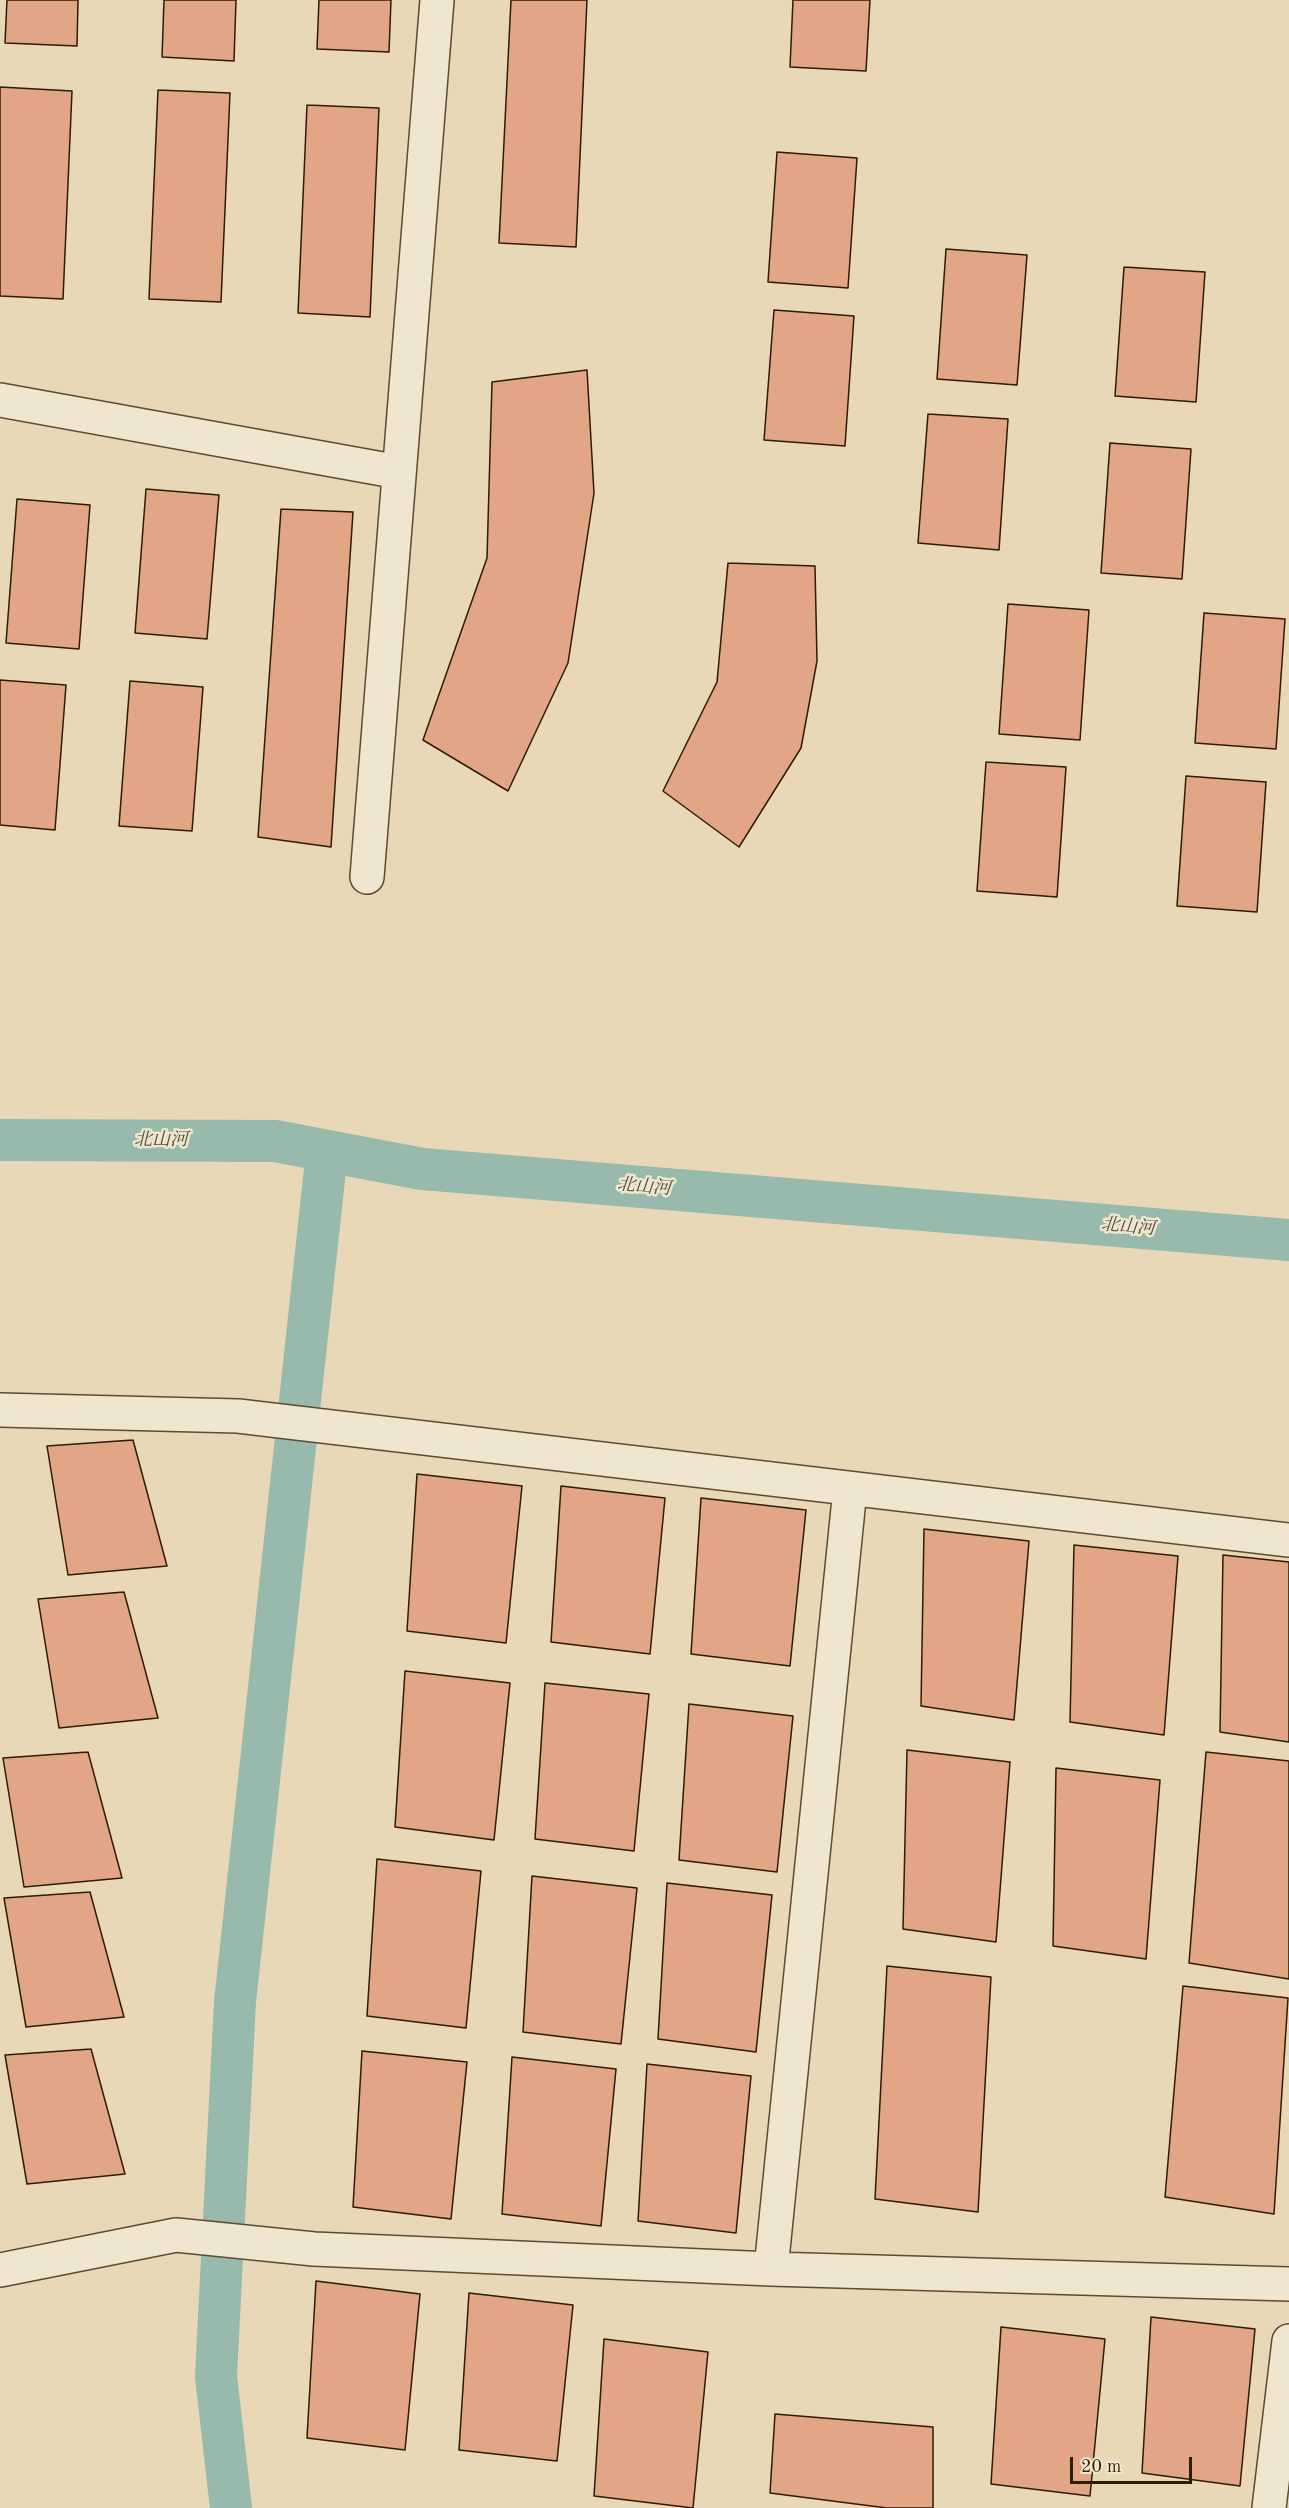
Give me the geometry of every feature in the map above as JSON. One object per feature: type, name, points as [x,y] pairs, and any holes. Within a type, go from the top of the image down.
[{"type":"street","points":[[367,877],[437,0]]},
{"type":"street","points":[[0,400],[399,472]]},
{"type":"street","points":[[0,1410],[238,1416],[1289,1540]]},
{"type":"street","points":[[771,2268],[850,1489]]},
{"type":"street","points":[[0,2270],[176,2235],[314,2249],[771,2268],[1289,2284]]},
{"type":"street","points":[[1269,2508],[1289,2341]]},
{"type":"building","points":[[7,0],[78,0],[77,46],[5,43]]},
{"type":"building","points":[[164,0],[236,0],[234,61],[162,57]]},
{"type":"building","points":[[319,0],[391,0],[389,52],[317,49]]},
{"type":"building","points":[[511,0],[587,0],[576,247],[499,243]]},
{"type":"building","points":[[793,0],[870,0],[866,71],[790,67]]},
{"type":"building","points":[[0,87],[72,91],[63,299],[0,296]]},
{"type":"building","points":[[158,90],[230,93],[221,302],[149,299]]},
{"type":"building","points":[[307,105],[379,108],[370,317],[298,313]]},
{"type":"building","points":[[777,152],[857,158],[848,288],[768,282]]},
{"type":"building","points":[[946,249],[1027,255],[1017,385],[937,379]]},
{"type":"building","points":[[1124,267],[1205,272],[1196,402],[1115,396]]},
{"type":"building","points":[[774,310],[854,316],[845,446],[764,440]]},
{"type":"building","points":[[587,370],[594,493],[568,663],[508,791],[423,740],[487,558],[492,382]]},
{"type":"building","points":[[928,414],[1008,419],[999,550],[918,543]]},
{"type":"building","points":[[1110,443],[1191,449],[1182,579],[1101,573]]},
{"type":"building","points":[[146,489],[219,495],[207,639],[135,633]]},
{"type":"building","points":[[17,499],[90,505],[79,649],[6,643]]},
{"type":"building","points":[[281,509],[353,512],[331,847],[258,837]]},
{"type":"building","points":[[728,563],[815,566],[817,661],[801,748],[739,847],[663,791],[717,682]]},
{"type":"building","points":[[1008,604],[1089,610],[1080,740],[999,734]]},
{"type":"building","points":[[1204,613],[1285,619],[1276,749],[1195,743]]},
{"type":"building","points":[[0,680],[66,685],[55,830],[0,825]]},
{"type":"building","points":[[130,681],[203,687],[192,831],[119,826]]},
{"type":"building","points":[[986,762],[1066,767],[1057,897],[977,891]]},
{"type":"building","points":[[1186,776],[1266,782],[1257,912],[1177,906]]},
{"type":"building","points":[[133,1440],[167,1566],[68,1575],[47,1446]]},
{"type":"building","points":[[417,1474],[522,1486],[506,1643],[407,1631]]},
{"type":"building","points":[[561,1486],[665,1498],[650,1654],[551,1642]]},
{"type":"building","points":[[701,1498],[806,1510],[790,1666],[691,1654]]},
{"type":"building","points":[[924,1529],[1029,1541],[1014,1720],[921,1706]]},
{"type":"building","points":[[1074,1545],[1178,1556],[1164,1735],[1070,1722]]},
{"type":"building","points":[[1223,1555],[1289,1562],[1289,1742],[1220,1732]]},
{"type":"building","points":[[124,1592],[158,1718],[59,1728],[38,1599]]},
{"type":"building","points":[[405,1671],[510,1683],[494,1840],[395,1827]]},
{"type":"building","points":[[545,1683],[649,1694],[634,1851],[535,1839]]},
{"type":"building","points":[[689,1704],[793,1716],[777,1872],[679,1860]]},
{"type":"building","points":[[907,1750],[1010,1762],[996,1942],[903,1929]]},
{"type":"building","points":[[88,1752],[122,1878],[24,1887],[3,1758]]},
{"type":"building","points":[[1206,1752],[1289,1761],[1289,1979],[1189,1963]]},
{"type":"building","points":[[1056,1768],[1160,1780],[1146,1959],[1053,1946]]},
{"type":"building","points":[[377,1859],[481,1871],[466,2028],[367,2016]]},
{"type":"building","points":[[532,1876],[637,1888],[621,2044],[523,2032]]},
{"type":"building","points":[[667,1883],[772,1895],[756,2052],[658,2039]]},
{"type":"building","points":[[90,1892],[124,2017],[26,2027],[4,1898]]},
{"type":"building","points":[[887,1966],[991,1977],[978,2212],[875,2199]]},
{"type":"building","points":[[1183,1986],[1288,1998],[1274,2214],[1165,2197]]},
{"type":"building","points":[[91,2049],[125,2174],[27,2184],[5,2055]]},
{"type":"building","points":[[362,2051],[467,2062],[451,2219],[353,2207]]},
{"type":"building","points":[[512,2057],[616,2069],[601,2226],[502,2214]]},
{"type":"building","points":[[647,2064],[751,2076],[736,2233],[638,2221]]},
{"type":"building","points":[[316,2281],[420,2294],[405,2450],[307,2438]]},
{"type":"building","points":[[469,2293],[573,2305],[557,2461],[459,2450]]},
{"type":"building","points":[[1151,2317],[1255,2329],[1240,2486],[1142,2473]]},
{"type":"building","points":[[1001,2327],[1105,2339],[1090,2496],[991,2484]]},
{"type":"building","points":[[604,2339],[708,2352],[693,2508],[594,2496]]},
{"type":"building","points":[[775,2414],[933,2427],[933,2508],[887,2508],[770,2493]]},
{"type":"waterway","name":"北山河","points":[[0,1140],[275,1141],[422,1169],[1289,1240]]},
{"type":"waterway","points":[[231,2508],[216,2376],[235,2002],[327,1151]]}]
